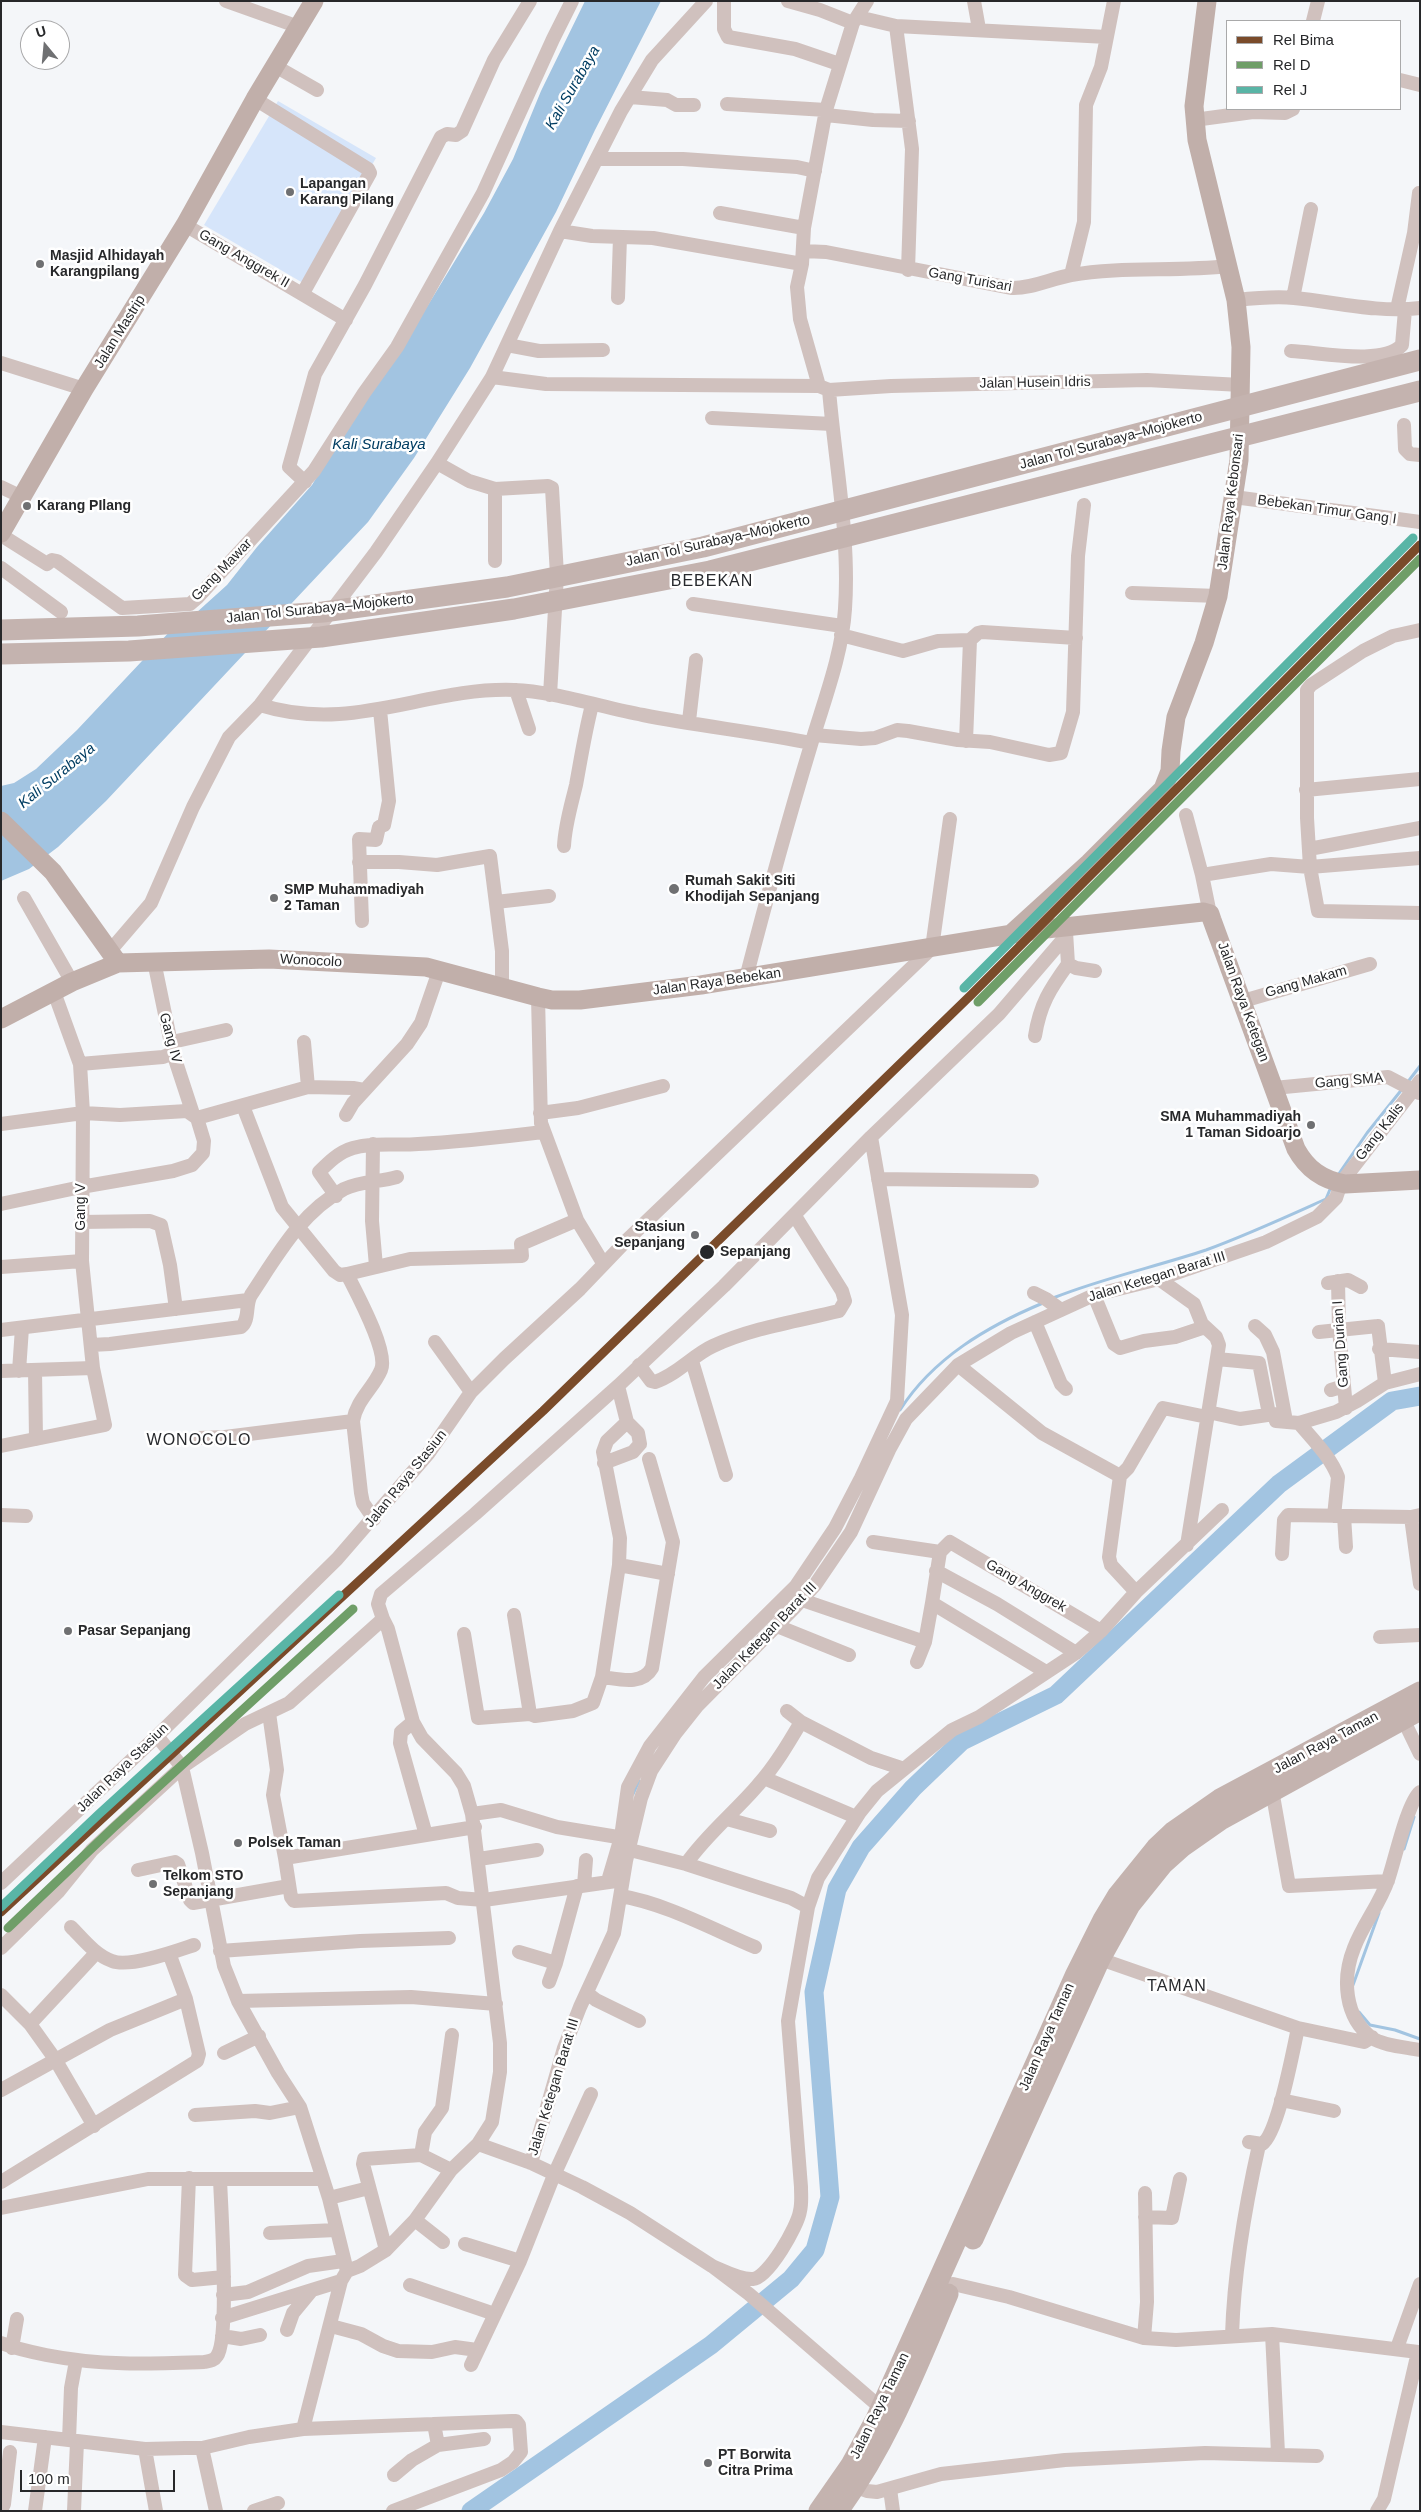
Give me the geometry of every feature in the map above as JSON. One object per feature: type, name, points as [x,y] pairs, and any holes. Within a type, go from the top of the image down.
[{"type":"highway","name":"Jalan Tol Surabaya–Mojokerto","points":[[1,630],[138,626],[323,612],[508,587],[713,544],[1420,360]]},
{"type":"highway","name":"Jalan Tol Surabaya–Mojokerto","points":[[1,654],[129,651],[321,637],[514,609],[710,571],[1420,391]]},
{"type":"highway","name":"Jalan Raya Taman","points":[[819,2511],[851,2465],[881,2408],[1075,1976],[1118,1895],[1156,1848],[1197,1814],[1220,1799],[1420,1692]]},
{"type":"highway","name":"Jalan Raya Taman","points":[[841,2509],[889,2430],[1100,1959],[1130,1905],[1163,1864],[1205,1829],[1411,1714]]},
{"type":"main road","name":"Jalan Mastrip","points":[[1,534],[84,389],[185,225],[255,99],[314,1]]},
{"type":"main road","name":"Jalan Raya Kebonsari","points":[[1008,934],[1089,863],[1163,790],[1170,771],[1176,717],[1204,643],[1218,596],[1239,460],[1241,385],[1236,300],[1197,140],[1194,120],[1194,106],[1207,1]]},
{"type":"main road","points":[[1,821],[53,872],[114,957]]},
{"type":"main road","points":[[1008,934],[1066,932],[1203,912],[1210,914]]},
{"type":"main road","name":"Jalan Raya Ketegan","points":[[1210,914],[1301,1158],[1314,1172],[1335,1181]]},
{"type":"main road","name":"Jalan Raya Bebekan","points":[[502,987],[552,1000],[580,1000],[746,978],[1008,934]]},
{"type":"main road","name":"Wonocolo","points":[[1,1019],[54,992],[114,957],[154,961],[269,958],[426,967],[502,987]]},
{"type":"main road","points":[[1335,1181],[1420,1180]]},
{"type":"street","points":[[226,1],[298,27]]},
{"type":"street","points":[[530,1],[494,60],[462,131],[456,135],[447,134],[441,137],[346,320],[315,374],[289,466],[306,482],[397,347],[484,193],[552,38],[572,1]]},
{"type":"street","points":[[114,957],[151,903],[193,807],[229,737],[260,705],[376,552],[437,463],[492,376],[560,231],[630,96],[652,60],[706,1]]},
{"type":"street","points":[[724,1],[724,29],[728,37],[795,49],[839,64]]},
{"type":"street","points":[[788,1],[855,20],[896,26],[1107,36]]},
{"type":"street","points":[[746,978],[842,631],[847,568],[832,424],[824,388],[800,319],[797,287],[804,228],[826,113],[839,64],[855,20],[867,1]]},
{"type":"street","points":[[974,1],[979,29]]},
{"type":"street","points":[[1071,275],[1084,222],[1086,105],[1101,67],[1114,1]]},
{"type":"street","points":[[1313,20],[1318,1]]},
{"type":"street","points":[[896,26],[912,149],[908,270]]},
{"type":"street","points":[[275,66],[316,90]]},
{"type":"street","points":[[1401,80],[1420,84]]},
{"type":"street","points":[[630,96],[666,100],[676,105],[694,105]]},
{"type":"street","points":[[255,99],[368,169],[370,173],[303,293]]},
{"type":"street","points":[[727,104],[826,113],[873,120],[909,121]]},
{"type":"street","points":[[1194,120],[1253,112],[1285,113],[1291,110]]},
{"type":"street","points":[[597,159],[683,159],[797,167],[815,171]]},
{"type":"street","points":[[1291,352],[1368,357],[1393,352],[1402,346],[1401,310],[1419,194]]},
{"type":"street","points":[[1294,298],[1311,209]]},
{"type":"street","points":[[720,213],[804,228]]},
{"type":"street","name":"Gang Anggrek II","points":[[185,225],[346,320]]},
{"type":"street","name":"Gang Turisari","points":[[560,231],[653,238],[802,257],[826,252],[908,270],[1011,288],[1020,288],[1071,275],[1189,270],[1228,266]]},
{"type":"street","points":[[618,298],[620,237]]},
{"type":"street","points":[[1236,300],[1294,298],[1401,310],[1420,308]]},
{"type":"street","points":[[507,345],[539,351],[603,350]]},
{"type":"street","points":[[1,363],[84,389]]},
{"type":"street","name":"Jalan Husein Idris","points":[[492,376],[546,384],[824,388],[1147,380],[1241,385]]},
{"type":"street","points":[[712,418],[832,424]]},
{"type":"street","points":[[1404,425],[1405,449],[1410,454],[1420,455]]},
{"type":"street","points":[[437,463],[469,481],[495,489],[548,486],[553,491],[557,575],[550,696]]},
{"type":"street","name":"Gang Mawar","points":[[1,534],[46,564],[52,560],[57,561],[122,608],[190,604],[306,482]]},
{"type":"street","points":[[1,487],[22,497]]},
{"type":"street","points":[[495,489],[495,561]]},
{"type":"street","name":"Bebekan Timur Gang I","points":[[1234,497],[1360,516],[1420,522]]},
{"type":"street","points":[[260,705],[282,712],[350,714],[476,692],[516,690],[592,705],[813,739],[874,738],[897,730],[908,730],[966,741],[990,742],[1049,755],[1061,753],[1074,712],[1078,556],[1084,505]]},
{"type":"street","points":[[1,568],[61,612]]},
{"type":"street","points":[[1132,593],[1218,596]]},
{"type":"street","points":[[693,604],[842,631],[903,651],[938,641],[970,640]]},
{"type":"street","points":[[1420,630],[1393,636],[1378,644],[1310,685],[1306,696],[1308,849],[1316,907],[1321,913],[1420,913]]},
{"type":"street","points":[[966,741],[970,640],[978,632],[1076,638]]},
{"type":"street","points":[[689,721],[696,660]]},
{"type":"street","points":[[516,690],[529,729]]},
{"type":"street","points":[[564,846],[565,827],[576,784],[582,742],[592,705]]},
{"type":"street","points":[[362,922],[363,896],[359,862],[359,839],[376,840],[379,828],[384,825],[389,801],[380,710]]},
{"type":"street","points":[[1306,790],[1420,779]]},
{"type":"street","points":[[1186,815],[1210,914]]},
{"type":"street","points":[[932,948],[950,819]]},
{"type":"street","points":[[1308,849],[1420,828]]},
{"type":"street","points":[[359,862],[437,865],[490,856],[502,951],[502,987]]},
{"type":"street","points":[[1202,875],[1271,864],[1310,867],[1420,858]]},
{"type":"street","points":[[496,902],[549,896]]},
{"type":"street","points":[[24,898],[72,982]]},
{"type":"street","points":[[1035,1036],[1038,1018],[1046,996],[1068,964],[1066,932]]},
{"type":"street","points":[[222,2318],[342,2280],[386,2250],[415,2220],[451,2170],[478,2144],[492,2122],[500,2052],[474,1821],[464,1786],[456,1773],[422,1738],[413,1722],[388,1629],[378,1604],[381,1594],[482,1508],[618,1386],[794,1216],[871,1137],[999,1014],[1066,932]]},
{"type":"street","name":"Jalan Raya Stasiun","points":[[1,1883],[157,1736],[331,1566],[374,1519],[428,1454],[471,1392],[932,948]]},
{"type":"street","name":"Gang IV","points":[[81,1187],[172,1171],[192,1164],[203,1153],[204,1141],[194,1116],[173,1048],[163,1011],[154,961]]},
{"type":"street","points":[[1068,964],[1076,968],[1095,971]]},
{"type":"street","name":"Gang Makam","points":[[1243,1001],[1370,964]]},
{"type":"street","points":[[346,1115],[364,1090],[407,1044],[421,1023],[439,971]]},
{"type":"street","name":"Gang V","points":[[36,1439],[105,1425],[93,1368],[82,1261],[83,1113],[80,1064],[54,992]]},
{"type":"street","points":[[538,997],[540,1113],[544,1132],[577,1220],[603,1263]]},
{"type":"street","points":[[80,1064],[170,1056],[173,1048],[226,1030]]},
{"type":"street","points":[[304,1042],[308,1087]]},
{"type":"street","name":"Gang SMA","points":[[1274,1088],[1388,1078],[1411,1087]]},
{"type":"street","points":[[540,1113],[578,1108],[663,1086]]},
{"type":"street","points":[[1,1124],[83,1113],[120,1114],[187,1111],[194,1116],[243,1106],[308,1087],[364,1090]]},
{"type":"street","name":"Gang Kalis","points":[[1335,1181],[1411,1087]]},
{"type":"street","points":[[243,1106],[280,1204],[296,1227],[334,1271],[340,1275],[410,1260],[522,1256],[520,1244],[577,1220]]},
{"type":"street","points":[[336,1196],[319,1172],[342,1153],[373,1144],[399,1146],[474,1141],[544,1132]]},
{"type":"street","points":[[871,1137],[902,1315],[902,1410],[882,1447]]},
{"type":"street","points":[[373,1144],[373,1242],[376,1266]]},
{"type":"street","points":[[91,1345],[241,1327],[246,1322],[248,1300],[296,1227],[336,1196],[351,1187],[397,1177]]},
{"type":"street","points":[[878,1179],[1032,1181]]},
{"type":"street","name":"Jalan Ketegan Barat III","points":[[527,2162],[564,2048],[614,1933],[621,1896],[615,1881],[651,1771],[710,1681],[777,1626],[802,1600],[809,1579],[866,1501],[882,1447],[902,1410],[958,1365],[984,1347],[1034,1322],[1049,1302],[1094,1295],[1159,1279],[1266,1242],[1303,1226],[1331,1205],[1336,1198],[1335,1181]]},
{"type":"street","points":[[1,1204],[81,1187]]},
{"type":"street","points":[[639,1365],[651,1381],[655,1382],[692,1361],[714,1345],[755,1332],[839,1311],[844,1306],[845,1301],[842,1291],[794,1216]]},
{"type":"street","points":[[81,1222],[150,1221],[161,1225],[169,1256],[176,1309]]},
{"type":"street","points":[[1,1267],[82,1261]]},
{"type":"street","points":[[347,1274],[369,1318],[383,1362],[381,1370],[360,1400],[353,1420],[361,1493],[363,1502],[374,1519]]},
{"type":"street","points":[[1159,1279],[1194,1304],[1205,1331],[1219,1345],[1187,1545]]},
{"type":"street","name":"Gang Durian I","points":[[1346,1408],[1337,1388],[1339,1329],[1333,1282],[1348,1280],[1361,1287]]},
{"type":"street","points":[[1094,1295],[1114,1344],[1120,1348],[1205,1331]]},
{"type":"street","points":[[1,1330],[248,1300]]},
{"type":"street","points":[[1319,1332],[1381,1321],[1379,1349],[1385,1383]]},
{"type":"street","points":[[1034,1322],[1061,1384],[1066,1389]]},
{"type":"street","points":[[1255,1326],[1265,1334],[1273,1352],[1293,1422],[1309,1435],[1324,1452],[1338,1477],[1339,1516],[1346,1547]]},
{"type":"street","points":[[19,1371],[22,1328]]},
{"type":"street","points":[[435,1342],[471,1392]]},
{"type":"street","points":[[1136,1592],[1111,1565],[1109,1557],[1120,1476],[1128,1468],[1162,1408],[1240,1419],[1274,1414],[1276,1421],[1293,1422],[1346,1408],[1385,1383],[1417,1375],[1415,1351],[1379,1349]]},
{"type":"street","points":[[1217,1359],[1259,1362],[1269,1414]]},
{"type":"street","points":[[692,1361],[726,1475]]},
{"type":"street","points":[[958,1365],[1042,1432],[1120,1476]]},
{"type":"street","points":[[1,1371],[93,1368]]},
{"type":"street","points":[[1,1446],[36,1439],[35,1370]]},
{"type":"street","points":[[604,1463],[633,1452],[640,1444],[638,1433],[627,1422],[618,1386]]},
{"type":"street","points":[[198,1438],[225,1437],[353,1420]]},
{"type":"street","points":[[464,1634],[478,1718],[530,1714],[535,1716],[573,1711],[593,1703],[602,1676],[619,1565],[620,1538],[604,1463],[604,1447],[627,1422]]},
{"type":"street","points":[[602,1676],[630,1680],[648,1676],[652,1668],[674,1542],[649,1458]]},
{"type":"street","points":[[712,2266],[745,2279],[755,2280],[764,2274],[790,2236],[800,2212],[801,2187],[788,2022],[808,1907],[818,1878],[856,1817],[877,1791],[952,1730],[979,1717],[1076,1653],[1101,1630],[1136,1592],[1222,1510]]},
{"type":"street","points":[[1,1515],[26,1516]]},
{"type":"street","points":[[1282,1554],[1285,1517],[1415,1516],[1420,1584]]},
{"type":"street","points":[[873,1542],[940,1552],[925,1642],[917,1662]]},
{"type":"street","name":"Gang Anggrek","points":[[940,1552],[950,1542],[1101,1630]]},
{"type":"street","points":[[619,1565],[668,1574]]},
{"type":"street","points":[[936,1571],[997,1604],[1076,1653]]},
{"type":"street","points":[[710,1681],[747,1636],[809,1579]]},
{"type":"street","points":[[802,1600],[925,1642]]},
{"type":"street","points":[[932,1603],[1046,1672]]},
{"type":"street","points":[[514,1616],[530,1714]]},
{"type":"street","points":[[1,1948],[58,1892],[92,1850],[182,1767],[245,1724],[289,1703],[383,1619]]},
{"type":"street","points":[[777,1626],[849,1655]]},
{"type":"street","points":[[1380,1637],[1420,1635]]},
{"type":"street","points":[[787,1711],[802,1722],[871,1758],[904,1768]]},
{"type":"street","points":[[269,1713],[277,1770],[273,1794],[291,1897],[294,1901],[446,1893],[458,1898],[484,1900],[615,1881]]},
{"type":"street","points":[[1411,1714],[1420,1754]]},
{"type":"street","points":[[413,1722],[401,1732],[399,1737],[426,1835]]},
{"type":"street","points":[[686,1864],[698,1847],[728,1819],[764,1778],[802,1722]]},
{"type":"street","points":[[157,1736],[182,1767],[220,1951],[238,2001],[278,2073],[300,2107],[329,2198],[336,2230],[342,2280],[303,2428]]},
{"type":"street","points":[[764,1778],[856,1817]]},
{"type":"street","points":[[1272,1790],[1289,1886],[1388,1881]]},
{"type":"street","points":[[1420,1792],[1412,1800],[1388,1881],[1379,1904],[1354,1948],[1346,1985],[1348,2001],[1356,2018],[1372,2038],[1420,2050]]},
{"type":"street","points":[[285,1858],[426,1835],[474,1821],[501,1810],[557,1827],[627,1841],[686,1864],[791,1898],[808,1907]]},
{"type":"street","points":[[728,1819],[770,1831]]},
{"type":"street","points":[[479,1860],[537,1850]]},
{"type":"street","points":[[549,1982],[580,1886],[586,1860]]},
{"type":"street","points":[[138,1870],[176,1862],[190,1900],[193,1903],[289,1886]]},
{"type":"street","points":[[621,1896],[668,1910],[755,1947]]},
{"type":"street","points":[[71,1927],[96,1952],[119,1963],[169,1953],[194,1944]]},
{"type":"street","points":[[220,1951],[360,1941],[449,1938]]},
{"type":"street","points":[[30,2024],[96,1952]]},
{"type":"street","points":[[519,1952],[556,1963]]},
{"type":"street","points":[[1,2182],[197,2061],[199,2054],[186,1999],[169,1953]]},
{"type":"street","points":[[1100,1959],[1298,2028],[1364,2042],[1372,2038]]},
{"type":"street","points":[[588,1993],[596,2000],[639,2021]]},
{"type":"street","points":[[1,1995],[30,2024],[55,2059],[94,2126]]},
{"type":"street","points":[[238,2001],[411,1997],[496,2004]]},
{"type":"street","points":[[1,2090],[110,2030],[186,1999]]},
{"type":"street","points":[[1232,2335],[1234,2292],[1254,2144],[1264,2143],[1270,2135],[1281,2100],[1298,2028]]},
{"type":"street","points":[[421,2155],[426,2132],[442,2108],[452,2035]]},
{"type":"street","points":[[224,2053],[259,2036]]},
{"type":"street","points":[[471,2365],[520,2261],[554,2175],[591,2094]]},
{"type":"street","points":[[1281,2100],[1334,2111]]},
{"type":"street","points":[[195,2115],[255,2111],[270,2114],[300,2107]]},
{"type":"street","points":[[478,2144],[527,2162],[582,2187],[630,2213],[712,2266],[749,2294],[881,2408]]},
{"type":"street","points":[[386,2250],[363,2164],[366,2157],[421,2155],[451,2170]]},
{"type":"street","points":[[189,2178],[185,2275],[192,2280],[224,2277]]},
{"type":"street","points":[[1,2208],[148,2179],[323,2179]]},
{"type":"street","points":[[17,2319],[6,2345],[75,2366],[210,2361],[219,2354],[222,2336],[224,2277],[220,2179]]},
{"type":"street","points":[[1145,2217],[1172,2218],[1180,2180]]},
{"type":"street","points":[[329,2198],[369,2188]]},
{"type":"street","points":[[1144,2338],[1147,2302],[1145,2193]]},
{"type":"street","points":[[415,2220],[443,2242]]},
{"type":"street","points":[[270,2233],[336,2230]]},
{"type":"street","points":[[465,2244],[520,2261]]},
{"type":"street","points":[[223,2296],[248,2292],[308,2266],[342,2280]]},
{"type":"street","points":[[953,2284],[1009,2297],[1144,2338],[1176,2340],[1272,2334],[1404,2349],[1419,2354],[1384,2499],[1377,2511]]},
{"type":"street","points":[[1404,2349],[1420,2284]]},
{"type":"street","points":[[410,2285],[495,2314]]},
{"type":"street","points":[[287,2330],[293,2313],[312,2290]]},
{"type":"street","points":[[331,2326],[360,2334],[383,2346],[398,2350],[432,2352],[455,2347],[478,2350]]},
{"type":"street","points":[[1272,2334],[1278,2453]]},
{"type":"street","points":[[222,2336],[241,2339],[260,2335]]},
{"type":"street","points":[[74,2511],[75,2366]]},
{"type":"street","points":[[1,2432],[145,2449],[202,2448],[249,2436],[303,2428],[516,2421],[521,2452],[513,2462],[487,2477],[393,2511]]},
{"type":"street","points":[[434,2424],[438,2445]]},
{"type":"street","points":[[35,2511],[45,2437]]},
{"type":"street","points":[[394,2475],[412,2460],[438,2445],[484,2439]]},
{"type":"street","points":[[202,2448],[216,2511]]},
{"type":"street","points":[[145,2449],[156,2511]]},
{"type":"street","points":[[1,2510],[4,2504],[10,2452]]},
{"type":"street","points":[[856,2487],[868,2492],[890,2489],[940,2474],[1065,2460],[1206,2453],[1278,2453],[1317,2456]]},
{"type":"street","points":[[890,2489],[893,2511]]},
{"type":"street","points":[[254,2511],[278,2503]]},
{"type":"shaded area","name":"Lapangan Karang Pilang","points":[[278,101],[376,158],[303,283],[204,225]]},
{"type":"water","name":"Kali Surabaya","points":[[585,1],[661,1],[595,130],[556,212],[470,368],[414,458],[368,522],[106,801],[58,847],[29,869],[1,881],[1,786],[14,783],[36,769],[77,730],[174,627],[196,613],[227,585],[257,547],[312,485],[340,439],[400,351],[484,213],[513,159],[541,91]]},
{"type":"waterway","points":[[1407,1083],[1420,1066]]},
{"type":"waterway","points":[[1338,1175],[1367,1133],[1403,1088]]},
{"type":"waterway","points":[[1053,1298],[1091,1284],[1206,1250],[1326,1199],[1331,1187]]},
{"type":"waterway","points":[[900,1410],[913,1391],[945,1359],[982,1333],[1043,1303]]},
{"type":"waterway","points":[[471,2511],[711,2345],[791,2279],[815,2250],[830,2197],[814,1992],[837,1889],[861,1847],[913,1788],[962,1741],[1056,1695],[1279,1484],[1392,1401],[1420,1396]]},
{"type":"waterway","points":[[633,1794],[639,1781]]},
{"type":"waterway","points":[[1404,1849],[1414,1817]]},
{"type":"waterway","points":[[1353,1985],[1379,1913]]},
{"type":"waterway","points":[[1359,2012],[1370,2025],[1395,2030],[1420,2039]]},
{"type":"rail line","name":"J","points":[[964,988],[1413,538]]},
{"type":"rail line","name":"Bima","points":[[1,1912],[543,1411],[971,995],[1420,545]]},
{"type":"rail line","name":"D","points":[[978,1002],[1420,559]]},
{"type":"rail line","name":"J","points":[[1,1907],[99,1814],[339,1595]]},
{"type":"rail line","name":"D","points":[[8,1928],[113,1828],[353,1609]]},
{"type":"place","name":"Lapangan Karang Pilang","points":[[290,192]]},
{"type":"place","name":"Masjid Alhidayah Karangpilang","points":[[40,264]]},
{"type":"place","name":"Karang PIlang","points":[[27,506]]},
{"type":"place","name":"Rumah Sakit Siti Khodijah Sepanjang","points":[[674,889]]},
{"type":"place","name":"SMP Muhammadiyah 2 Taman","points":[[274,898]]},
{"type":"place","name":"SMA Muhammadiyah 1 Taman Sidoarjo","points":[[1311,1125]]},
{"type":"place","name":"Stasiun Sepanjang","points":[[695,1235]]},
{"type":"place","name":"Sepanjang","points":[[707,1252]]},
{"type":"place","name":"Pasar Sepanjang","points":[[68,1631]]},
{"type":"place","name":"Polsek Taman","points":[[238,1843]]},
{"type":"place","name":"Telkom STO Sepanjang","points":[[153,1884]]},
{"type":"place","name":"PT Borwita Citra Prima","points":[[708,2463]]},
{"type":"district","name":"BEBEKAN","points":[[712,582]]},
{"type":"district","name":"WONOCOLO","points":[[199,1441]]},
{"type":"district","name":"TAMAN","points":[[1177,1987]]}]
